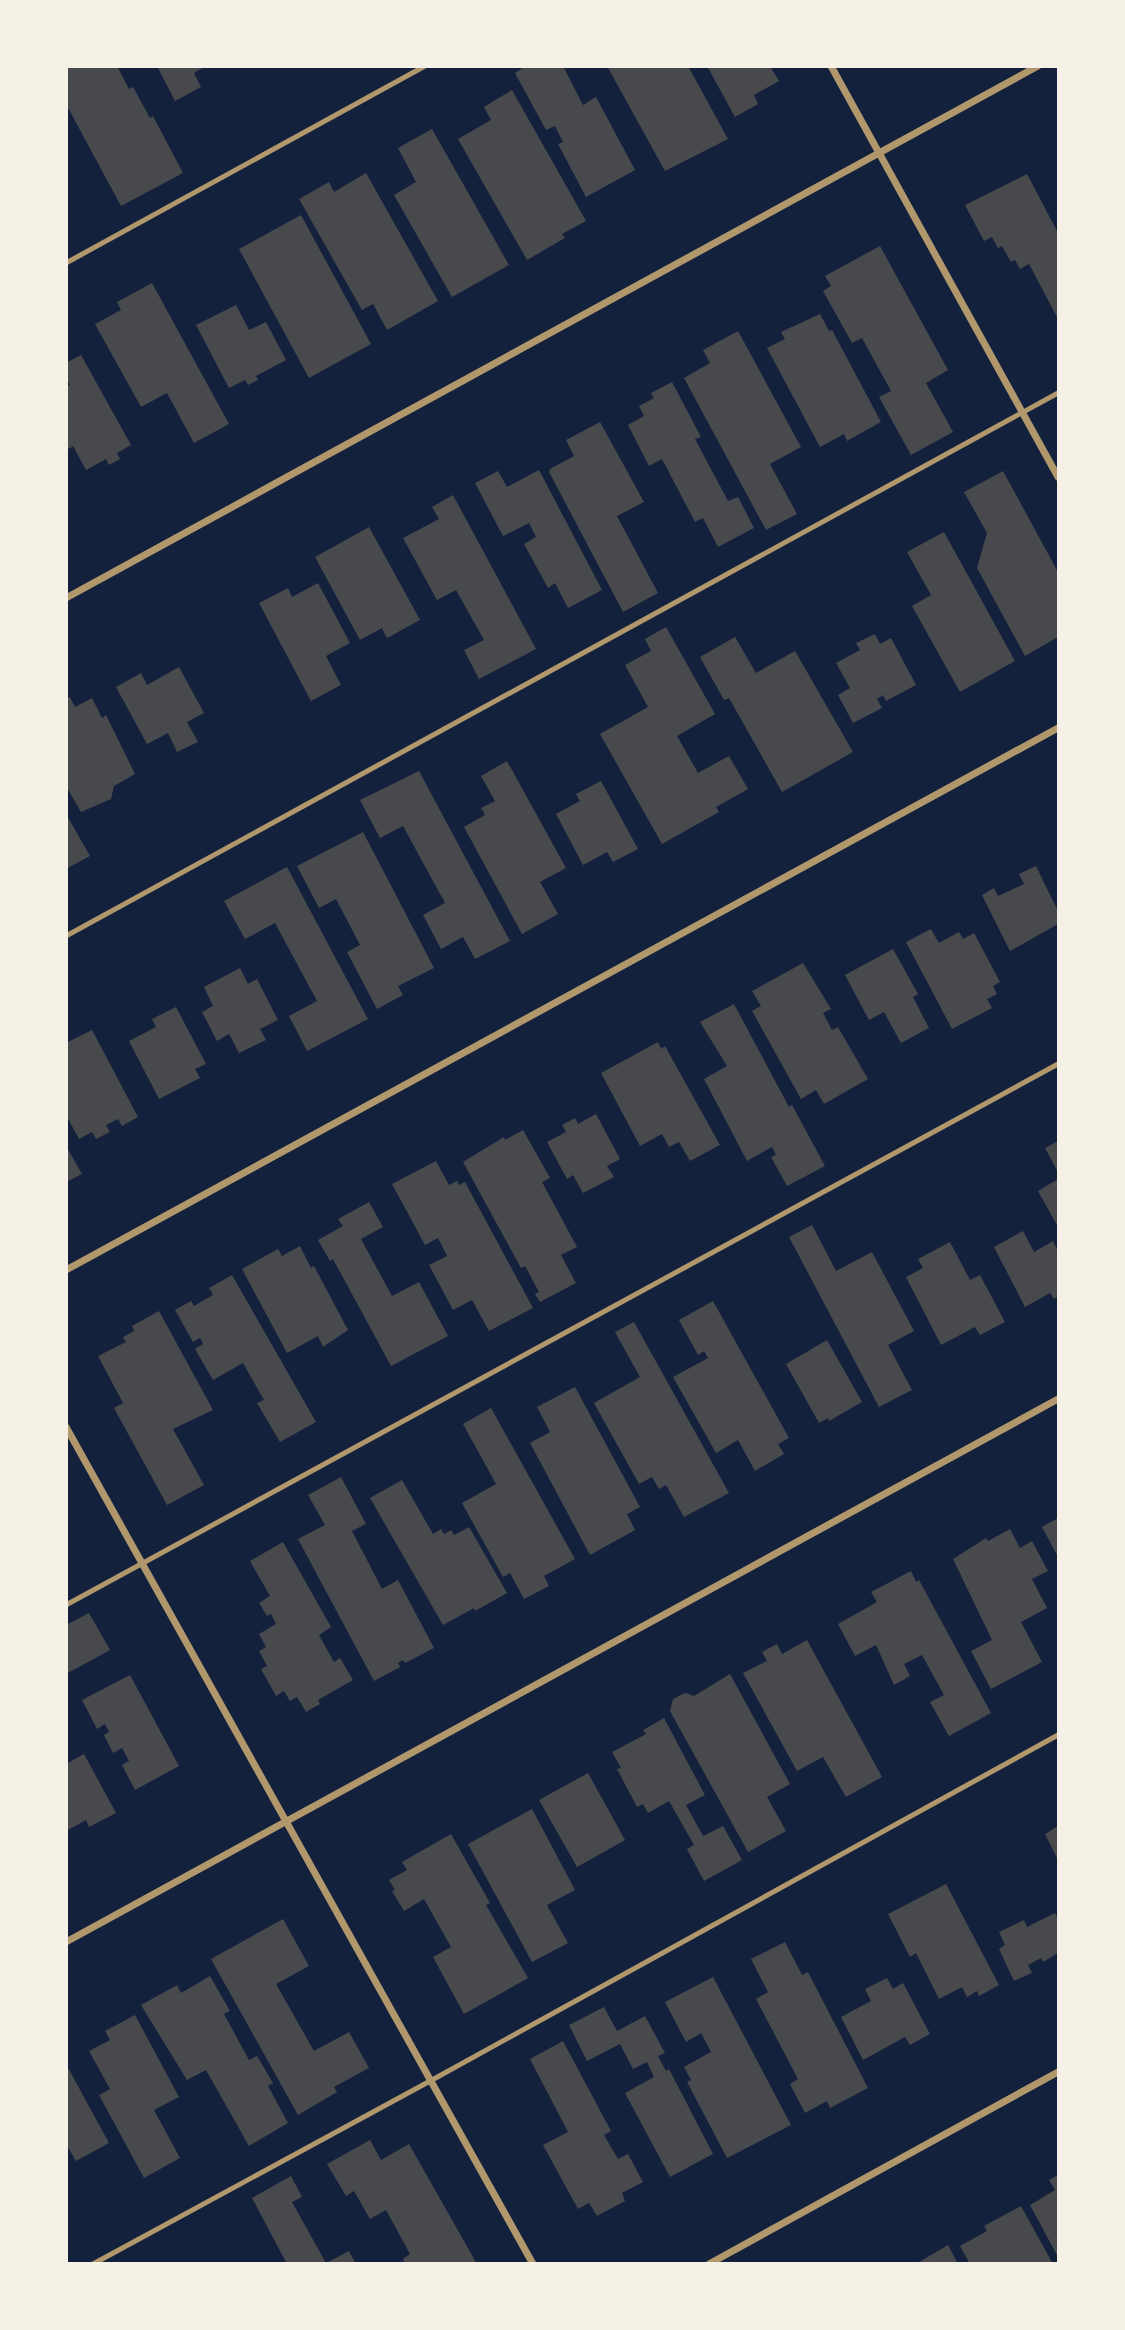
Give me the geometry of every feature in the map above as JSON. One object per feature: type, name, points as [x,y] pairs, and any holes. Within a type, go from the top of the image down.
[{"type":"street","points":[[831,66],[1059,477]]},
{"type":"street","points":[[66,598],[1038,66]]},
{"type":"street","points":[[66,1270],[1059,727]]},
{"type":"street","points":[[66,1942],[1059,1399]]},
{"type":"street","points":[[66,1427],[533,2263]]},
{"type":"street","points":[[709,2263],[1059,2072]]},
{"type":"lane","points":[[66,263],[425,66]]},
{"type":"lane","points":[[66,936],[1059,393]]},
{"type":"lane","points":[[66,1605],[1059,1064]]},
{"type":"lane","points":[[93,2263],[1059,1735]]},
{"type":"building","points":[[66,66],[117,66],[129,89],[133,87],[150,118],[153,116],[183,173],[121,206],[66,104]]},
{"type":"building","points":[[157,66],[206,66],[194,73],[201,87],[175,101]]},
{"type":"building","points":[[526,66],[563,66],[583,105],[596,97],[635,170],[586,197],[558,144],[563,142],[555,126],[546,130],[515,73]]},
{"type":"building","points":[[607,66],[688,66],[728,139],[665,171]]},
{"type":"building","points":[[707,66],[770,66],[779,81],[754,95],[758,104],[735,117]]},
{"type":"building","points":[[512,90],[586,221],[562,234],[565,238],[527,260],[458,139],[491,120],[484,107]]},
{"type":"building","points":[[432,129],[509,265],[452,297],[394,195],[416,182],[398,148]]},
{"type":"building","points":[[366,173],[438,301],[387,330],[373,304],[362,310],[299,199],[329,182],[334,192]]},
{"type":"building","points":[[1027,174],[1058,233],[1058,319],[1029,264],[1020,269],[1015,260],[1011,262],[1002,246],[998,248],[992,237],[984,241],[965,205]]},
{"type":"building","points":[[301,215],[371,344],[309,378],[239,249]]},
{"type":"building","points":[[880,246],[948,370],[926,383],[953,432],[911,455],[879,397],[891,391],[862,338],[852,343],[823,291],[831,286],[825,276]]},
{"type":"building","points":[[152,283],[229,424],[194,443],[167,393],[141,407],[95,324],[121,310],[117,302]]},
{"type":"building","points":[[236,305],[249,330],[266,322],[286,360],[256,376],[258,380],[248,385],[245,380],[229,388],[196,325]]},
{"type":"building","points":[[820,314],[829,331],[832,330],[881,422],[847,441],[844,434],[820,447],[767,348],[785,339],[781,332]]},
{"type":"building","points":[[738,331],[801,447],[770,464],[797,514],[766,530],[684,378],[710,363],[703,350]]},
{"type":"building","points":[[81,355],[131,445],[117,453],[120,459],[109,465],[106,459],[86,470],[73,446],[69,449],[66,445],[66,387],[70,385],[66,378],[66,363]]},
{"type":"building","points":[[672,382],[701,437],[695,439],[728,501],[738,497],[754,528],[718,547],[703,518],[695,522],[662,459],[649,466],[628,425],[644,416],[639,406],[654,398],[651,393]]},
{"type":"building","points":[[600,422],[644,502],[617,516],[658,593],[623,612],[549,472],[574,456],[566,440]]},
{"type":"building","points":[[539,470],[602,590],[568,608],[555,583],[548,588],[524,544],[536,537],[529,523],[503,536],[475,483],[498,471],[507,487]]},
{"type":"building","points":[[1003,471],[1058,572],[1058,637],[1025,656],[977,568],[987,533],[964,492]]},
{"type":"building","points":[[453,495],[536,649],[479,679],[464,650],[484,640],[456,590],[437,600],[403,538],[439,519],[432,507]]},
{"type":"building","points":[[369,527],[420,620],[387,638],[382,628],[360,640],[315,557]]},
{"type":"building","points":[[944,532],[1015,661],[960,692],[912,606],[931,595],[907,552]]},
{"type":"building","points":[[318,583],[350,643],[326,656],[341,685],[311,701],[259,603],[288,588],[292,597]]},
{"type":"building","points":[[666,627],[715,714],[677,736],[698,773],[729,756],[748,789],[716,807],[719,812],[662,844],[600,734],[648,707],[625,665],[651,651],[645,639]]},
{"type":"building","points":[[875,634],[880,644],[891,638],[916,685],[886,701],[883,695],[877,699],[882,708],[853,723],[838,695],[850,688],[836,663],[860,650],[856,643]]},
{"type":"building","points":[[735,637],[756,673],[795,651],[853,752],[782,792],[729,698],[724,700],[700,657]]},
{"type":"building","points":[[179,667],[204,713],[187,722],[198,742],[177,752],[168,733],[147,744],[116,687],[141,673],[147,685]]},
{"type":"building","points":[[70,697],[75,707],[92,698],[102,718],[106,715],[135,774],[114,786],[111,799],[81,812],[66,786],[66,699]]},
{"type":"building","points":[[507,761],[566,868],[540,882],[558,914],[522,934],[464,827],[485,815],[481,808],[495,801],[481,776]]},
{"type":"building","points":[[419,771],[510,941],[475,959],[463,937],[441,949],[423,915],[445,903],[403,826],[380,838],[360,800]]},
{"type":"building","points":[[601,781],[638,849],[613,862],[607,852],[583,865],[556,814],[580,801],[576,794]]},
{"type":"building","points":[[66,814],[90,856],[66,869]]},
{"type":"building","points":[[363,832],[434,968],[398,986],[403,995],[377,1009],[347,952],[360,945],[336,899],[319,908],[297,866]]},
{"type":"building","points":[[1036,866],[1058,911],[1058,924],[1010,951],[982,895],[994,888],[998,896],[1024,884],[1019,874]]},
{"type":"building","points":[[287,867],[368,1019],[307,1051],[289,1016],[317,1001],[275,923],[245,939],[224,901]]},
{"type":"building","points":[[931,929],[939,943],[959,932],[963,939],[974,933],[1000,982],[993,986],[997,994],[987,999],[992,1008],[952,1029],[906,942]]},
{"type":"building","points":[[893,949],[918,994],[913,997],[929,1028],[901,1043],[884,1012],[869,1020],[845,975]]},
{"type":"building","points":[[803,963],[831,1009],[823,1013],[832,1030],[838,1027],[868,1079],[824,1104],[816,1090],[801,1099],[752,1011],[761,1006],[752,991]]},
{"type":"building","points":[[240,968],[248,984],[257,979],[278,1020],[260,1029],[266,1040],[239,1053],[229,1034],[217,1041],[202,1012],[213,1006],[204,987]]},
{"type":"building","points":[[734,1004],[789,1107],[792,1105],[825,1166],[787,1186],[771,1157],[776,1155],[772,1147],[747,1161],[704,1079],[727,1066],[700,1022]]},
{"type":"building","points":[[176,1007],[206,1064],[195,1069],[200,1078],[159,1099],[129,1041],[156,1027],[152,1019]]},
{"type":"building","points":[[92,1030],[138,1117],[122,1126],[118,1119],[106,1125],[110,1132],[96,1139],[92,1132],[79,1139],[66,1115],[66,1043]]},
{"type":"building","points":[[658,1042],[661,1049],[665,1046],[720,1145],[690,1161],[679,1142],[669,1147],[662,1134],[640,1146],[601,1073]]},
{"type":"building","points":[[596,1114],[620,1159],[607,1166],[614,1177],[583,1193],[573,1175],[567,1179],[547,1142],[566,1132],[562,1125],[575,1118],[578,1124]]},
{"type":"building","points":[[523,1130],[550,1178],[542,1182],[577,1247],[561,1255],[576,1283],[540,1302],[535,1294],[539,1292],[525,1266],[521,1268],[463,1162],[504,1137],[505,1140]]},
{"type":"building","points":[[1058,1141],[1058,1172],[1045,1148]]},
{"type":"building","points":[[66,1146],[82,1174],[66,1182]]},
{"type":"building","points":[[436,1161],[449,1185],[457,1181],[459,1185],[465,1182],[533,1308],[489,1331],[472,1300],[453,1310],[429,1265],[447,1256],[438,1238],[425,1245],[392,1184]]},
{"type":"building","points":[[1058,1179],[1058,1227],[1038,1191]]},
{"type":"building","points":[[369,1202],[383,1227],[361,1239],[392,1296],[419,1282],[448,1336],[391,1366],[333,1259],[330,1261],[318,1240],[343,1226],[338,1219]]},
{"type":"building","points":[[812,1225],[836,1271],[872,1252],[914,1331],[888,1345],[912,1390],[879,1407],[789,1237]]},
{"type":"building","points":[[1023,1231],[1034,1252],[1053,1241],[1058,1251],[1058,1296],[1054,1299],[1050,1293],[1025,1307],[994,1247]]},
{"type":"building","points":[[950,1242],[970,1280],[980,1275],[1005,1322],[980,1335],[975,1327],[941,1345],[906,1277],[923,1268],[918,1259]]},
{"type":"building","points":[[300,1246],[311,1268],[314,1266],[348,1330],[323,1347],[318,1336],[287,1353],[242,1269],[278,1249],[282,1256]]},
{"type":"building","points":[[232,1275],[316,1422],[280,1442],[257,1403],[264,1400],[243,1363],[213,1380],[195,1349],[203,1344],[200,1338],[193,1342],[175,1310],[191,1301],[194,1306],[213,1295],[209,1288]]},
{"type":"building","points":[[713,1301],[789,1438],[778,1444],[784,1454],[755,1471],[738,1440],[716,1453],[673,1377],[708,1358],[704,1351],[698,1355],[679,1320]]},
{"type":"building","points":[[159,1311],[213,1410],[173,1429],[204,1485],[167,1505],[114,1408],[123,1403],[98,1356],[126,1342],[123,1337],[134,1331],[132,1326]]},
{"type":"building","points":[[634,1322],[729,1493],[684,1517],[666,1485],[659,1489],[652,1477],[639,1484],[594,1403],[640,1377],[615,1332]]},
{"type":"building","points":[[827,1340],[862,1402],[829,1421],[828,1418],[819,1423],[786,1364]]},
{"type":"building","points":[[575,1387],[640,1507],[627,1514],[635,1530],[590,1555],[530,1443],[550,1432],[537,1407]]},
{"type":"building","points":[[491,1408],[575,1559],[544,1576],[549,1586],[524,1599],[510,1573],[503,1577],[462,1503],[496,1484],[463,1424]]},
{"type":"building","points":[[341,1477],[366,1524],[352,1531],[382,1589],[398,1580],[434,1648],[405,1663],[403,1660],[398,1663],[400,1667],[374,1681],[298,1539],[325,1525],[308,1495]]},
{"type":"building","points":[[402,1480],[433,1534],[441,1529],[444,1534],[451,1530],[454,1535],[469,1527],[507,1593],[443,1625],[370,1498]]},
{"type":"building","points":[[1058,1518],[1058,1557],[1042,1527]]},
{"type":"building","points":[[1010,1529],[1020,1548],[1032,1541],[1048,1571],[1032,1579],[1047,1608],[1021,1622],[1042,1662],[991,1689],[971,1651],[992,1640],[953,1559],[986,1538],[988,1541]]},
{"type":"building","points":[[283,1542],[331,1627],[319,1635],[334,1662],[340,1658],[353,1680],[318,1700],[320,1704],[306,1712],[297,1697],[290,1701],[284,1691],[276,1696],[261,1669],[267,1666],[259,1651],[266,1647],[259,1634],[276,1624],[271,1614],[267,1616],[259,1603],[270,1596],[250,1561]]},
{"type":"building","points":[[911,1571],[916,1582],[919,1580],[991,1713],[949,1736],[930,1702],[944,1695],[922,1655],[904,1664],[910,1676],[894,1685],[876,1645],[855,1656],[838,1624],[877,1602],[871,1592]]},
{"type":"building","points":[[89,1613],[110,1650],[66,1674],[66,1625]]},
{"type":"building","points":[[807,1640],[882,1777],[846,1797],[823,1757],[797,1771],[743,1673],[767,1661],[762,1652],[777,1644],[782,1654]]},
{"type":"building","points":[[730,1674],[790,1784],[767,1797],[786,1831],[748,1852],[670,1711],[673,1699],[685,1693],[694,1696]]},
{"type":"building","points":[[130,1675],[179,1766],[135,1790],[122,1765],[129,1761],[122,1748],[113,1753],[104,1735],[109,1732],[105,1724],[97,1729],[82,1700]]},
{"type":"building","points":[[664,1718],[705,1795],[686,1805],[703,1836],[723,1826],[742,1860],[704,1881],[687,1849],[694,1845],[669,1801],[648,1813],[643,1804],[637,1807],[617,1769],[621,1768],[612,1752],[646,1734],[643,1730]]},
{"type":"building","points":[[84,1754],[116,1813],[89,1827],[86,1820],[66,1831],[66,1764]]},
{"type":"building","points":[[588,1773],[625,1840],[577,1867],[539,1800]]},
{"type":"building","points":[[532,1809],[575,1890],[547,1905],[568,1943],[532,1962],[468,1844]]},
{"type":"building","points":[[1058,1826],[1058,1860],[1045,1834]]},
{"type":"building","points":[[451,1834],[490,1903],[486,1905],[528,1978],[464,2014],[433,1957],[451,1947],[424,1899],[404,1911],[389,1880],[407,1870],[402,1862]]},
{"type":"building","points":[[946,1884],[999,1985],[979,1996],[977,1991],[967,1997],[962,1987],[939,1999],[916,1953],[910,1957],[888,1914]]},
{"type":"building","points":[[1055,1913],[1058,1920],[1058,1953],[1043,1962],[1041,1958],[1028,1965],[1032,1973],[1014,1981],[999,1949],[1005,1945],[999,1932],[1024,1920],[1027,1927]]},
{"type":"building","points":[[283,1919],[309,1966],[276,1984],[314,2051],[349,2032],[369,2068],[334,2087],[337,2092],[298,2115],[211,1959]]},
{"type":"building","points":[[785,1942],[802,1975],[808,1972],[868,2088],[830,2108],[827,2101],[805,2113],[790,2084],[798,2079],[756,1999],[768,1992],[751,1959]]},
{"type":"building","points":[[210,1976],[230,2011],[224,2014],[249,2060],[257,2056],[273,2083],[268,2086],[288,2123],[249,2146],[206,2070],[187,2080],[141,2005],[177,1985],[181,1993]]},
{"type":"building","points":[[713,1977],[791,2125],[727,2158],[687,2082],[691,2080],[684,2067],[711,2052],[701,2033],[686,2042],[665,2002]]},
{"type":"building","points":[[887,1978],[893,1989],[903,1983],[930,2034],[910,2045],[905,2037],[863,2060],[841,2017],[871,2001],[865,1989]]},
{"type":"building","points":[[604,2007],[617,2031],[645,2016],[665,2053],[658,2056],[666,2071],[669,2069],[713,2154],[670,2177],[625,2093],[654,2077],[647,2062],[633,2069],[620,2044],[587,2061],[569,2025]]},
{"type":"building","points":[[135,2015],[179,2097],[154,2110],[180,2158],[144,2178],[99,2095],[110,2089],[89,2051],[110,2040],[105,2031]]},
{"type":"building","points":[[563,2041],[611,2131],[604,2135],[618,2159],[628,2154],[643,2182],[622,2193],[625,2201],[597,2216],[589,2203],[578,2209],[543,2145],[568,2132],[530,2059]]},
{"type":"building","points":[[66,2064],[109,2143],[76,2161],[66,2144]]},
{"type":"building","points":[[370,2140],[381,2160],[409,2144],[477,2264],[405,2264],[403,2259],[410,2254],[386,2210],[370,2219],[354,2191],[346,2196],[327,2164]]},
{"type":"building","points":[[1058,2175],[1058,2257],[1030,2205],[1055,2190],[1049,2180]]},
{"type":"building","points":[[291,2176],[302,2197],[292,2202],[326,2263],[349,2251],[356,2264],[287,2264],[252,2198]]},
{"type":"building","points":[[1021,2206],[1053,2264],[970,2264],[960,2246],[987,2231],[984,2226]]},
{"type":"building","points":[[948,2245],[958,2264],[916,2264]]}]
